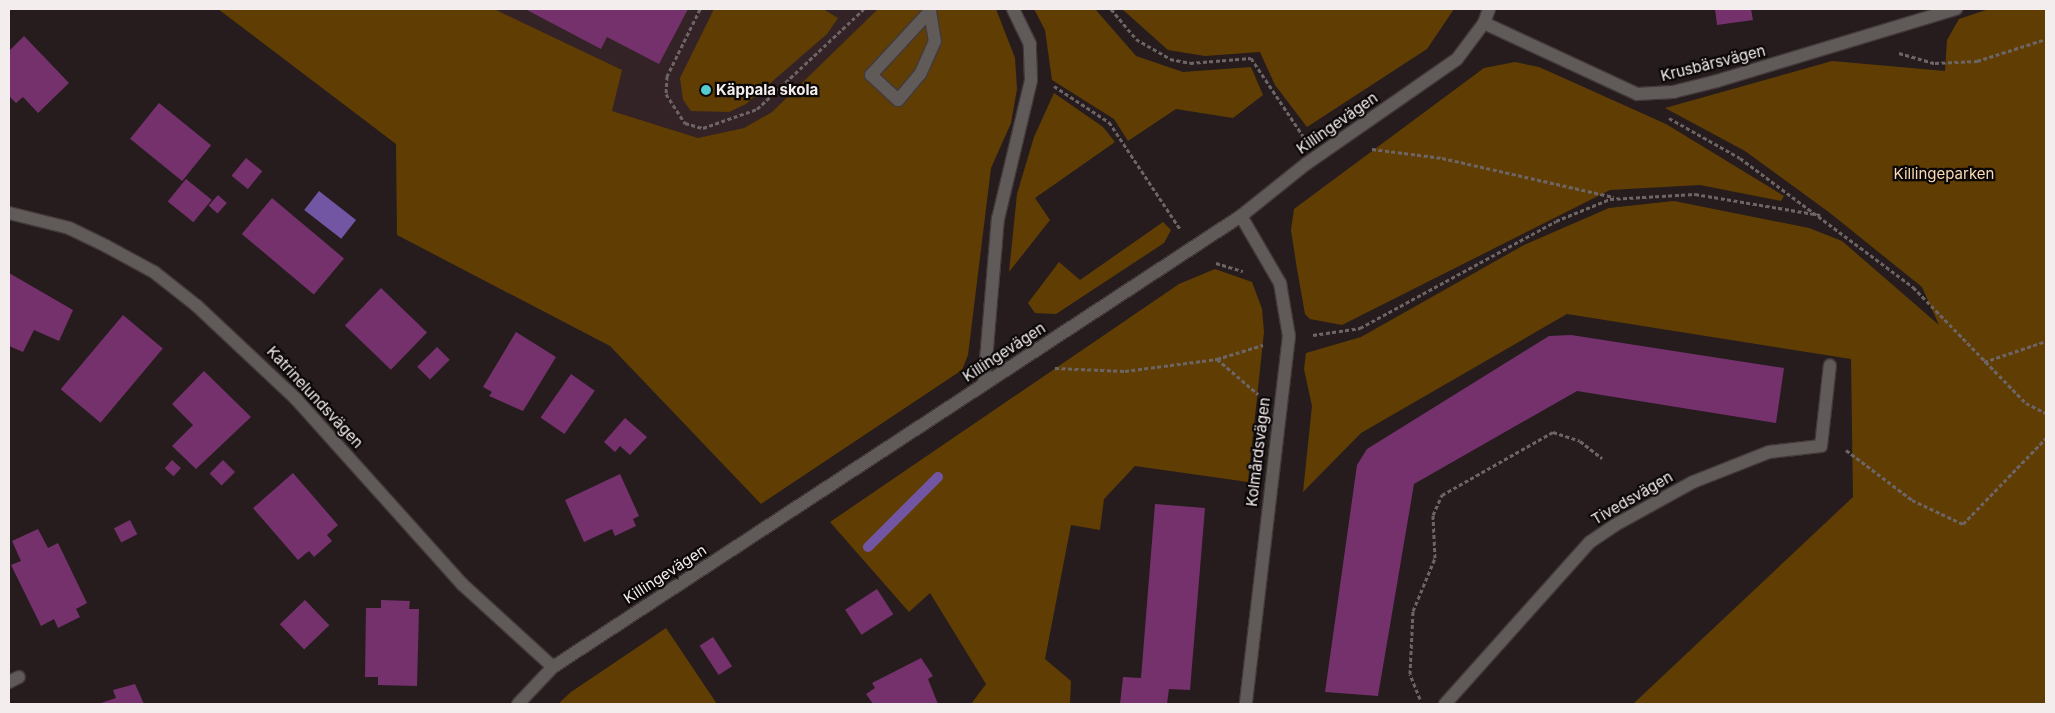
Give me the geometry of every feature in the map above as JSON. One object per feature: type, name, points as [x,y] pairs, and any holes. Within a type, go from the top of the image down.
[{"type":"street","points":[[984,384],[998,219],[1032,80],[1030,44],[1013,9]]},
{"type":"street","name":"Killingevägen","points":[[518,704],[553,667],[1240,216],[1336,143],[1457,59],[1484,23],[1489,9]]},
{"type":"street","name":"Krusbärsvägen","points":[[1637,94],[1708,84],[1855,42],[1956,9]]},
{"type":"street","points":[[930,10],[935,41],[920,74],[898,100],[871,75],[930,10]]},
{"type":"street","points":[[1484,23],[1637,94]]},
{"type":"street","name":"Katrinelundsvägen","points":[[9,213],[69,228],[106,246],[154,272],[197,306],[296,399],[402,522],[481,604],[553,667]]},
{"type":"street","name":"Kolmårdsvägen","points":[[1240,216],[1280,283],[1289,336],[1246,704]]},
{"type":"street","name":"Tivedsvägen","points":[[1445,704],[1590,542],[1693,482],[1768,452],[1821,446],[1830,365]]},
{"type":"path","points":[[700,9],[666,76],[666,94],[675,113],[685,123],[703,128],[757,109],[864,9]]},
{"type":"path","points":[[1111,9],[1136,39],[1170,59],[1190,63],[1251,58],[1302,133]]},
{"type":"path","points":[[1855,42],[1935,63],[1976,61],[2046,39]]},
{"type":"path","points":[[1057,87],[1109,122],[1206,266],[1218,263],[1247,272]]},
{"type":"path","points":[[1637,94],[1740,158],[1820,215],[1913,287],[2026,403],[2046,413]]},
{"type":"path","points":[[1336,143],[1442,158],[1617,198],[1695,194],[1820,215]]},
{"type":"path","points":[[1289,336],[1341,334],[1360,328],[1548,225],[1617,198]]},
{"type":"path","points":[[1266,336],[1266,353]]},
{"type":"path","points":[[1984,362],[2046,341]]},
{"type":"path","points":[[1019,361],[1065,370],[1125,371],[1217,358],[1267,344]]},
{"type":"path","points":[[1217,358],[1261,398],[1262,389]]},
{"type":"path","points":[[1822,431],[1912,500],[1963,524],[2046,438]]},
{"type":"path","points":[[1423,704],[1410,674],[1409,652],[1413,611],[1435,558],[1433,515],[1442,495],[1553,432],[1580,441],[1602,458]]},
{"type":"shaded area","name":"Käppala skola","points":[[494,9],[878,9],[772,112],[744,128],[698,138],[612,111]]},
{"type":"shaded area","points":[[319,191],[356,220],[341,239],[304,210]]},
{"type":"green space","points":[[218,9],[494,9],[622,70],[612,111],[698,138],[744,128],[772,112],[878,9],[996,9],[1015,58],[1017,89],[1011,123],[991,168],[968,355],[962,370],[761,504],[610,346],[397,235],[396,144]]},
{"type":"green space","points":[[714,9],[823,9],[838,18],[827,34],[746,104],[729,112],[691,111],[683,100],[680,78]]},
{"type":"green space","points":[[1034,9],[1095,9],[1136,56],[1183,72],[1251,67],[1263,95],[1233,118],[1176,109],[1128,141],[1114,119],[1052,80],[1045,30]]},
{"type":"green space","points":[[1122,9],[1454,9],[1427,49],[1307,127],[1275,85],[1260,52],[1205,56],[1168,50]]},
{"type":"green space","name":"Killingeparken","points":[[1989,9],[2046,9],[2046,704],[1633,704],[1853,497],[1851,359],[1567,314],[1361,433],[1303,492],[1312,406],[1304,369],[1306,353],[1361,337],[1524,245],[1609,208],[1674,201],[1809,228],[1842,241],[1939,325],[1922,287],[1830,213],[1745,151],[1665,108],[1832,61],[1945,71],[1947,40],[1959,19]]},
{"type":"green space","points":[[1515,62],[1539,67],[1666,124],[1784,196],[1781,201],[1700,185],[1610,190],[1342,325],[1310,319],[1305,314],[1291,230],[1294,209],[1484,68]]},
{"type":"green space","points":[[1054,93],[1103,127],[1115,142],[1035,198],[1050,220],[1009,272],[1017,194],[1034,137]]},
{"type":"green space","points":[[1163,222],[1171,230],[1164,243],[1056,314],[1035,313],[1028,303],[1059,262],[1080,280]]},
{"type":"green space","points":[[1215,269],[1252,282],[1262,309],[1264,332],[1248,482],[1135,466],[1104,499],[1100,530],[1071,525],[1045,659],[1071,681],[1070,704],[971,704],[986,684],[930,593],[909,612],[830,522],[1179,284]]},
{"type":"green space","points":[[666,628],[717,704],[558,704],[571,692]]},
{"type":"building","points":[[525,9],[688,9],[659,64],[607,37],[601,49]]},
{"type":"building","points":[[1715,9],[1751,9],[1753,20],[1717,25]]},
{"type":"building","points":[[24,36],[69,83],[38,113],[23,97],[16,103],[9,96],[9,51]]},
{"type":"building","points":[[159,103],[211,145],[182,181],[130,139]]},
{"type":"building","points":[[246,158],[262,171],[248,189],[232,176]]},
{"type":"building","points":[[186,179],[212,200],[193,222],[168,202]]},
{"type":"building","points":[[218,195],[227,203],[218,213],[209,205]]},
{"type":"building","points":[[272,198],[344,258],[314,294],[242,234]]},
{"type":"building","points":[[9,273],[73,310],[59,341],[34,330],[23,352],[9,346]]},
{"type":"building","points":[[381,288],[427,332],[391,370],[345,325]]},
{"type":"building","points":[[123,315],[163,348],[100,423],[61,389]]},
{"type":"building","points":[[516,332],[556,357],[523,411],[489,396],[492,392],[483,387]]},
{"type":"building","points":[[1571,335],[1784,368],[1776,423],[1577,391],[1414,484],[1378,696],[1325,692],[1357,465],[1367,449],[1549,336]]},
{"type":"building","points":[[437,347],[450,360],[430,380],[417,367]]},
{"type":"building","points":[[204,371],[251,417],[196,469],[172,446],[193,425],[172,404]]},
{"type":"building","points":[[571,374],[595,391],[564,434],[541,417]]},
{"type":"building","points":[[625,418],[647,437],[630,455],[620,446],[615,452],[604,442]]},
{"type":"building","points":[[172,460],[181,468],[174,476],[165,468]]},
{"type":"building","points":[[223,460],[235,472],[222,485],[210,473]]},
{"type":"building","points":[[293,473],[338,525],[327,535],[332,541],[314,557],[309,551],[298,560],[253,508]]},
{"type":"building","points":[[620,474],[639,516],[633,519],[636,526],[615,536],[612,529],[584,542],[565,500]]},
{"type":"building","points":[[1155,504],[1205,508],[1190,690],[1169,689],[1167,704],[1120,704],[1123,677],[1141,678]]},
{"type":"building","points":[[130,520],[137,534],[121,542],[114,528]]},
{"type":"building","points":[[38,529],[48,548],[58,543],[87,603],[76,609],[80,617],[58,628],[54,619],[41,626],[11,565],[21,561],[12,541]]},
{"type":"building","points":[[877,589],[893,614],[861,635],[845,610]]},
{"type":"building","points":[[305,600],[329,625],[304,649],[280,624]]},
{"type":"building","points":[[381,600],[410,601],[409,609],[419,609],[417,686],[378,685],[378,677],[365,677],[366,608],[381,608]]},
{"type":"building","points":[[713,637],[732,666],[719,675],[700,646]]},
{"type":"building","points":[[921,658],[933,676],[928,679],[938,704],[873,704],[866,694],[875,688],[872,683]]},
{"type":"building","points":[[135,684],[144,704],[98,704],[116,698],[113,690]]},
{"type":"waterway","points":[[868,547],[938,477]]},
{"type":"place","name":"Käppala skola","points":[[706,90]]}]
